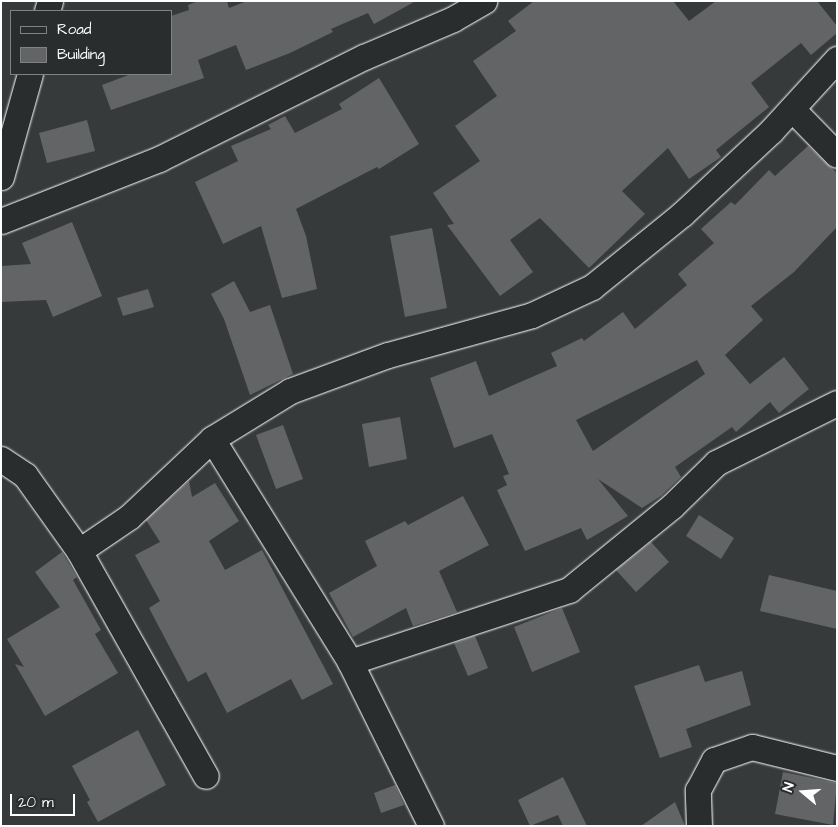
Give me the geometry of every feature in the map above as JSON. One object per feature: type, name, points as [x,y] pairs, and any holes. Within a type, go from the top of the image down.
[{"type":"street","points":[[1,221],[159,159],[364,57],[453,19],[484,1]]},
{"type":"street","points":[[79,550],[129,517],[212,439],[290,391],[388,355],[532,315],[592,286],[682,214],[792,109],[837,59]]},
{"type":"street","points":[[1,177],[30,75]]},
{"type":"street","points":[[792,109],[837,155]]},
{"type":"street","points":[[350,662],[568,590],[672,506],[716,463],[837,404]]},
{"type":"street","points":[[212,439],[350,662],[431,826]]},
{"type":"street","points":[[1,459],[25,475],[79,550],[206,776]]},
{"type":"street","points":[[699,826],[698,790],[714,760],[752,747],[837,768]]},
{"type":"building","points":[[198,1],[227,1],[229,8],[247,1],[416,1],[374,24],[368,13],[331,29],[333,32],[290,53],[246,70],[236,45],[198,60],[204,78],[111,110],[102,85],[128,75],[172,75],[172,16],[189,10],[188,5]]},
{"type":"building","points":[[534,1],[673,1],[689,21],[716,1],[817,1],[837,26],[837,33],[811,55],[801,43],[751,83],[769,107],[716,150],[721,157],[689,179],[668,148],[622,191],[645,214],[589,268],[540,218],[510,240],[533,272],[500,296],[447,225],[454,224],[433,193],[480,161],[455,126],[497,96],[473,61],[516,31],[508,21]]},
{"type":"building","points":[[379,78],[419,144],[379,169],[377,167],[296,209],[306,236],[317,289],[282,298],[261,226],[223,244],[195,182],[238,161],[231,146],[271,129],[268,125],[285,116],[295,133],[342,109],[339,104]]},
{"type":"building","points":[[87,120],[95,151],[47,163],[39,133]]},
{"type":"building","points":[[808,146],[837,173],[837,227],[794,272],[751,306],[763,320],[725,355],[750,384],[784,357],[809,389],[779,413],[770,402],[736,432],[732,427],[675,467],[681,477],[661,496],[642,508],[598,479],[628,516],[587,540],[581,528],[525,551],[497,490],[507,485],[503,476],[509,474],[492,434],[454,448],[430,378],[476,361],[489,396],[557,366],[551,353],[582,338],[584,341],[623,312],[635,329],[687,285],[678,274],[714,243],[701,229],[731,202],[735,205],[769,170],[775,176]],"holes":[[[697,360],[705,374],[593,451],[576,420]]]},
{"type":"building","points":[[72,222],[102,296],[53,317],[46,300],[1,302],[1,266],[31,264],[22,243]]},
{"type":"building","points":[[432,228],[447,308],[405,317],[390,236]]},
{"type":"building","points":[[234,281],[250,312],[270,305],[293,374],[250,395],[224,319],[211,294]]},
{"type":"building","points":[[148,289],[154,307],[123,316],[117,298]]},
{"type":"building","points":[[400,417],[407,459],[369,467],[362,424]]},
{"type":"building","points":[[283,425],[303,479],[276,489],[256,435]]},
{"type":"building","points":[[189,481],[192,497],[215,483],[239,521],[209,541],[225,570],[262,550],[333,684],[302,700],[291,679],[227,713],[206,672],[188,682],[149,608],[160,601],[135,555],[160,542],[146,520]]},
{"type":"building","points":[[463,496],[489,545],[439,571],[457,612],[413,626],[406,608],[353,637],[329,593],[377,566],[365,541],[405,521],[408,525]]},
{"type":"building","points":[[699,515],[734,538],[721,559],[686,536]]},
{"type":"building","points":[[651,542],[669,562],[636,592],[616,570]]},
{"type":"building","points":[[62,552],[77,577],[73,580],[101,630],[95,634],[118,673],[45,716],[15,664],[24,667],[7,639],[60,607],[35,572]]},
{"type":"building","points":[[769,575],[837,591],[837,629],[760,611]]},
{"type":"building","points":[[562,608],[580,652],[532,672],[514,627]]},
{"type":"building","points":[[475,636],[488,668],[468,676],[454,643]]},
{"type":"building","points":[[699,665],[705,682],[742,671],[751,705],[686,729],[692,747],[660,758],[634,686]]},
{"type":"building","points":[[138,730],[166,785],[98,822],[87,802],[90,800],[72,766]]},
{"type":"building","points":[[783,772],[837,783],[833,825],[775,814]]},
{"type":"building","points":[[563,777],[587,826],[563,826],[558,815],[530,826],[518,800]]},
{"type":"building","points":[[395,785],[404,805],[381,813],[374,793]]},
{"type":"building","points":[[675,802],[685,826],[641,826]]}]
